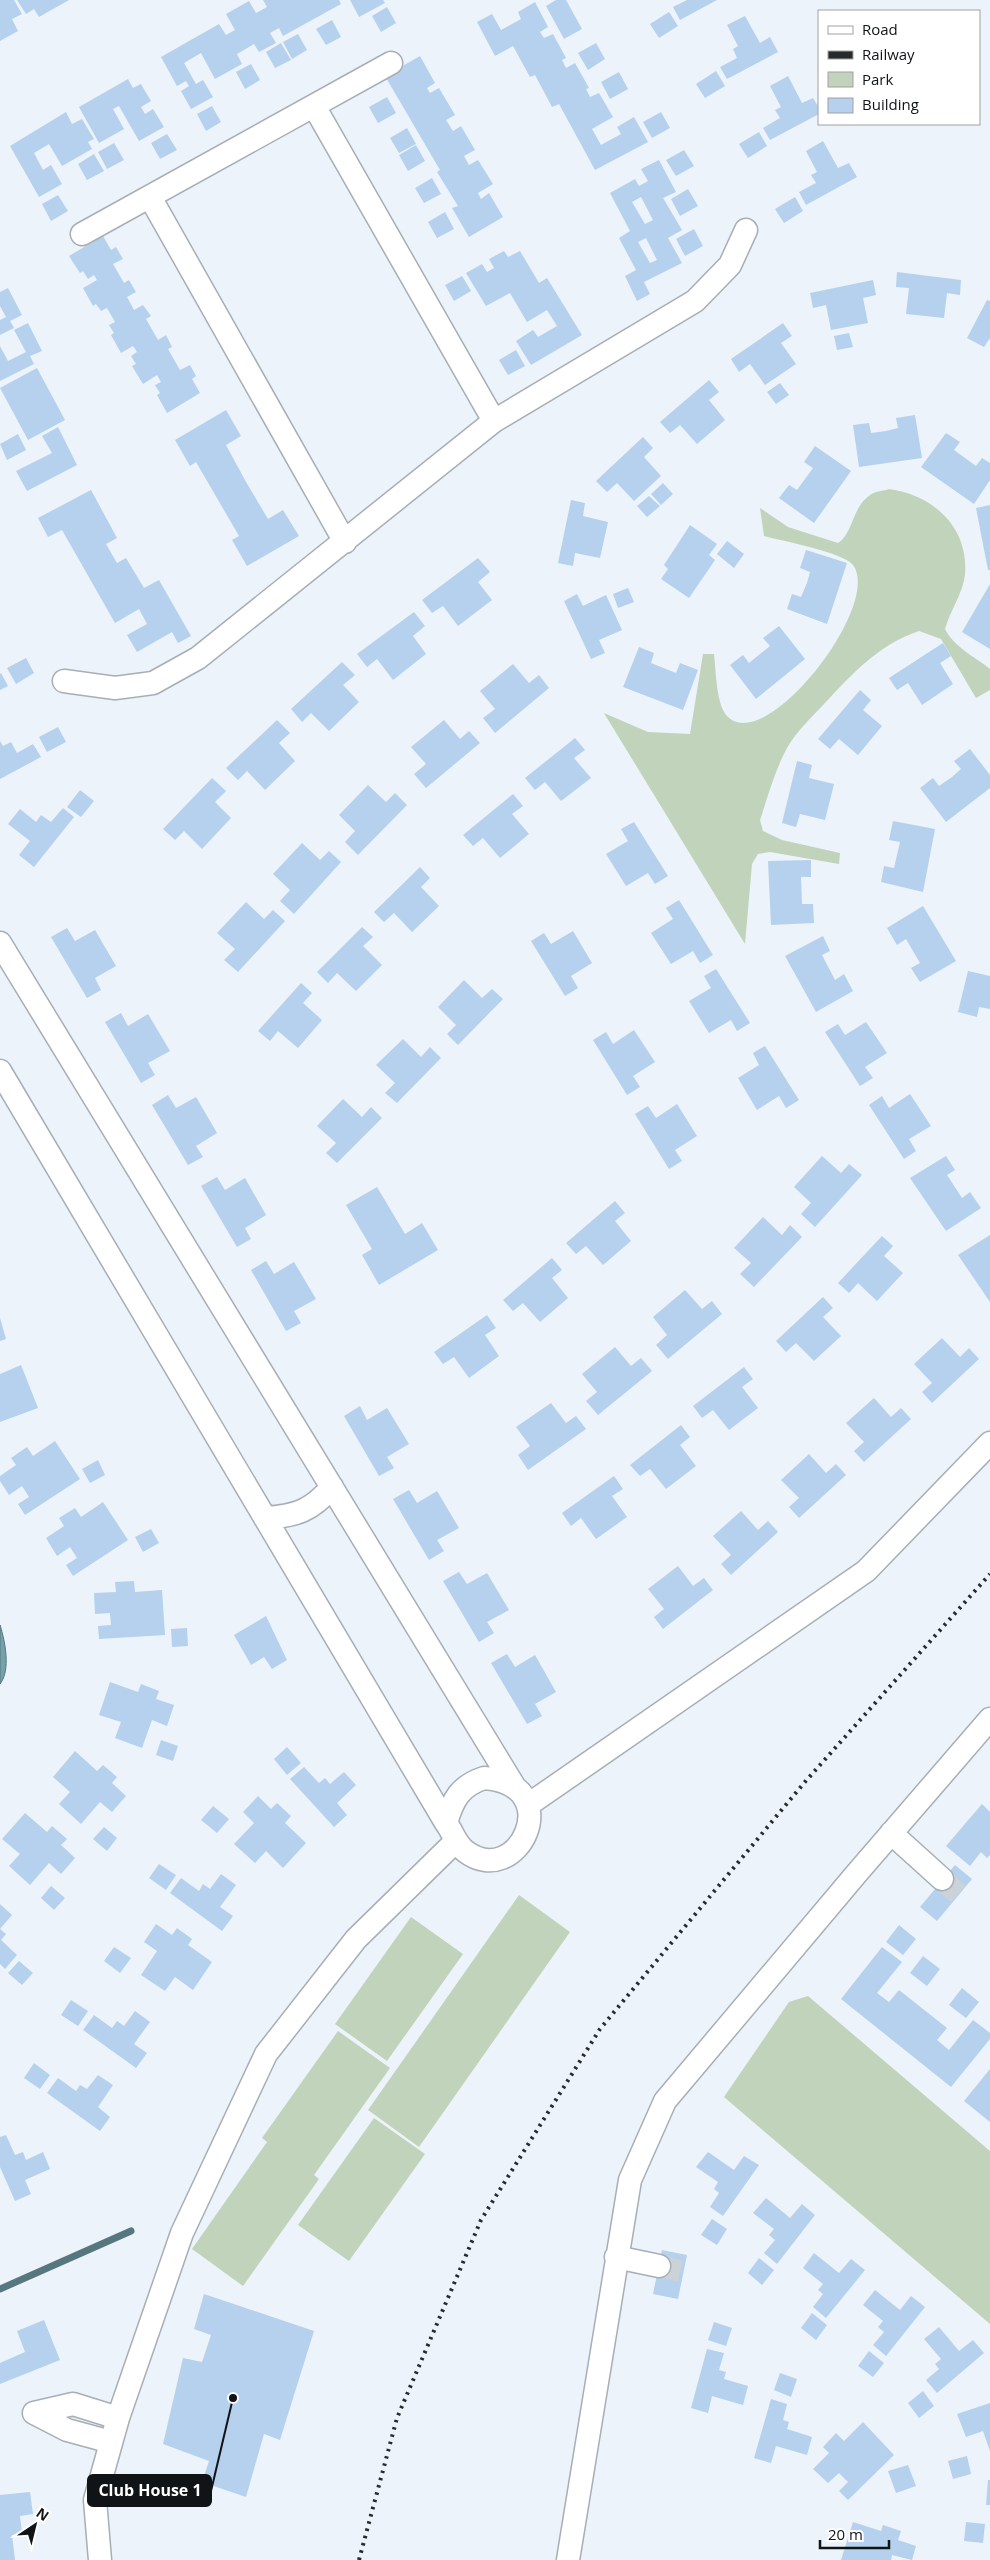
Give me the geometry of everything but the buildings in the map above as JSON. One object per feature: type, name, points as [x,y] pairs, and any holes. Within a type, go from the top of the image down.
[{"type":"street","points":[[82,234],[391,63]]},
{"type":"street","points":[[314,106],[494,421]]},
{"type":"street","points":[[150,197],[345,542]]},
{"type":"street","points":[[64,681],[115,688],[153,683],[198,658],[494,421],[695,300],[730,265],[746,230]]},
{"type":"street","points":[[0,943],[514,1786],[528,1805],[530,1823],[526,1836],[518,1848],[506,1856],[492,1859],[478,1858],[466,1851],[451,1832],[0,1071]]},
{"type":"street","points":[[528,1805],[866,1571],[990,1443]]},
{"type":"street","points":[[265,1518],[288,1517],[304,1512],[321,1500],[332,1488]]},
{"type":"street","points":[[568,2560],[630,2180],[665,2101],[890,1833],[990,1719]]},
{"type":"street","points":[[100,2560],[95,2500],[118,2418],[182,2233],[266,2054],[356,1939],[451,1832],[451,1806],[458,1792],[470,1783],[484,1778],[500,1779],[514,1786]]},
{"type":"street","points":[[890,1833],[942,1879]]},
{"type":"street","points":[[616,2257],[659,2266]]},
{"type":"street","points":[[111,2442],[67,2430],[34,2413],[73,2404],[118,2418]]},
{"type":"green space","points":[[889,489],[905,492],[920,498],[945,516],[954,528],[961,542],[965,558],[965,575],[962,588],[945,629],[959,647],[990,669],[990,690],[976,698],[941,639],[919,631],[891,644],[879,652],[845,682],[804,725],[787,748],[775,774],[760,820],[763,831],[782,840],[840,853],[839,864],[770,852],[758,854],[752,864],[745,944],[604,713],[648,732],[690,734],[703,654],[714,654],[719,695],[723,711],[727,716],[745,723],[767,715],[791,697],[815,671],[836,641],[851,611],[858,585],[853,565],[847,560],[825,551],[764,536],[760,508],[788,527],[838,543],[847,533],[864,500],[872,494]]},
{"type":"green space","points":[[519,1895],[570,1932],[419,2147],[368,2110]]},
{"type":"green space","points":[[411,1917],[463,1954],[387,2061],[335,2024]]},
{"type":"green space","points":[[808,1996],[990,2151],[990,2324],[724,2097],[789,2002]]},
{"type":"green space","points":[[338,2031],[390,2068],[314,2175],[319,2179],[243,2286],[192,2249],[267,2142],[262,2138]]},
{"type":"green space","points":[[374,2118],[425,2154],[349,2261],[298,2225]]},
{"type":"water","points":[[0,1625],[4,1639],[6,1663],[0,1684]]},
{"type":"waterway","points":[[0,2289],[131,2231]]},
{"type":"tunnel","points":[[942,1879],[959,1895]]},
{"type":"tunnel","points":[[659,2266],[684,2272]]},
{"type":"railway","points":[[359,2560],[397,2418],[481,2220],[600,2029],[804,1783],[990,1574]]},
{"type":"place","name":"Club House 1","points":[[233,2398]]}]
